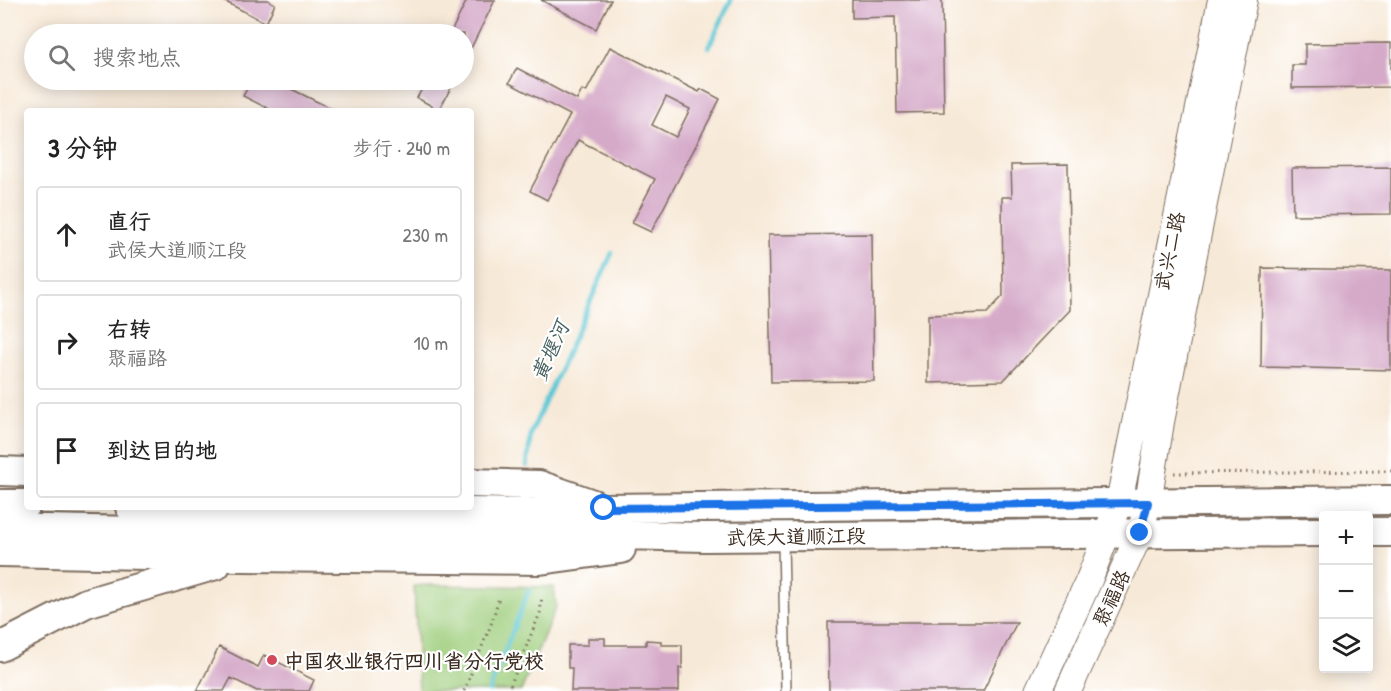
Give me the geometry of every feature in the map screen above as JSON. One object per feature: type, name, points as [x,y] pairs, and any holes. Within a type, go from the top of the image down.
[{"type":"main road","points":[[0,471],[24,472]]},
{"type":"main road","points":[[474,483],[539,485],[604,508]]},
{"type":"main road","name":"武侯大道顺江段","points":[[268,522],[537,513],[604,508],[1119,502],[1322,510],[1391,500]]},
{"type":"main road","points":[[0,504],[24,504]]},
{"type":"main road","points":[[158,510],[268,522]]},
{"type":"main road","name":"武侯大道顺江段","points":[[268,522],[704,537],[1319,532]]},
{"type":"main road","points":[[0,528],[268,522]]},
{"type":"main road","points":[[1373,532],[1391,532]]},
{"type":"main road","points":[[0,552],[540,560],[704,537]]},
{"type":"main road","points":[[0,647],[86,603],[244,557]]},
{"type":"street","name":"武兴二路","points":[[1038,691],[1108,533],[1119,502],[1221,0]]},
{"type":"street","name":"聚福路","points":[[1068,691],[1140,533],[1148,503],[1244,0]]},
{"type":"lane","points":[[783,536],[786,691]]},
{"type":"path","points":[[1153,474],[1391,471]]},
{"type":"path","points":[[508,691],[540,613],[542,596]]},
{"type":"path","points":[[464,691],[492,622],[499,597]]},
{"type":"green space","points":[[414,586],[554,587],[556,607],[521,691],[419,691]]},
{"type":"building","points":[[222,0],[268,0],[275,4],[266,23]]},
{"type":"building","points":[[467,0],[495,0],[474,42],[474,24],[455,24]]},
{"type":"building","points":[[541,0],[611,0],[596,29]]},
{"type":"building","points":[[852,0],[942,0],[944,112],[897,113],[895,17],[852,18]]},
{"type":"building","points":[[1391,43],[1391,87],[1292,88],[1292,65],[1305,65],[1305,44]]},
{"type":"building","points":[[610,47],[699,92],[701,89],[720,99],[651,232],[632,223],[655,179],[578,140],[547,200],[530,191],[570,115],[509,83],[517,68],[577,100],[582,90],[586,92]],"holes":[[[666,97],[690,109],[676,137],[652,125]]]},
{"type":"building","points":[[246,90],[293,90],[330,108],[267,108],[243,96]]},
{"type":"building","points":[[421,90],[450,90],[440,108],[435,108],[417,98]]},
{"type":"building","points":[[1068,164],[1070,310],[1003,381],[928,383],[928,315],[987,313],[1003,296],[1002,197],[1012,197],[1011,165]]},
{"type":"building","points":[[1391,167],[1391,214],[1293,215],[1292,168]]},
{"type":"building","points":[[872,234],[874,381],[771,382],[768,235]]},
{"type":"building","points":[[1262,268],[1391,270],[1391,370],[1261,367]]},
{"type":"building","points":[[828,622],[1017,622],[983,691],[829,691]]},
{"type":"building","points":[[588,638],[605,638],[605,645],[646,645],[646,640],[661,641],[661,645],[682,645],[679,691],[571,691],[572,668],[568,668],[568,645],[588,645]]},
{"type":"building","points":[[219,647],[258,667],[264,655],[314,680],[309,691],[257,691],[231,678],[224,691],[197,691]]},
{"type":"waterway","name":"黄堰河","points":[[709,47],[731,0]]},
{"type":"waterway","name":"黄堰河","points":[[527,466],[531,433],[612,253]]},
{"type":"waterway","name":"黄堰河","points":[[489,691],[529,590]]},
{"type":"place","name":"中国农业银行四川省分行党校","points":[[272,660]]},
{"type":"route","points":[[604,508],[1148,503],[1140,533]]}]
